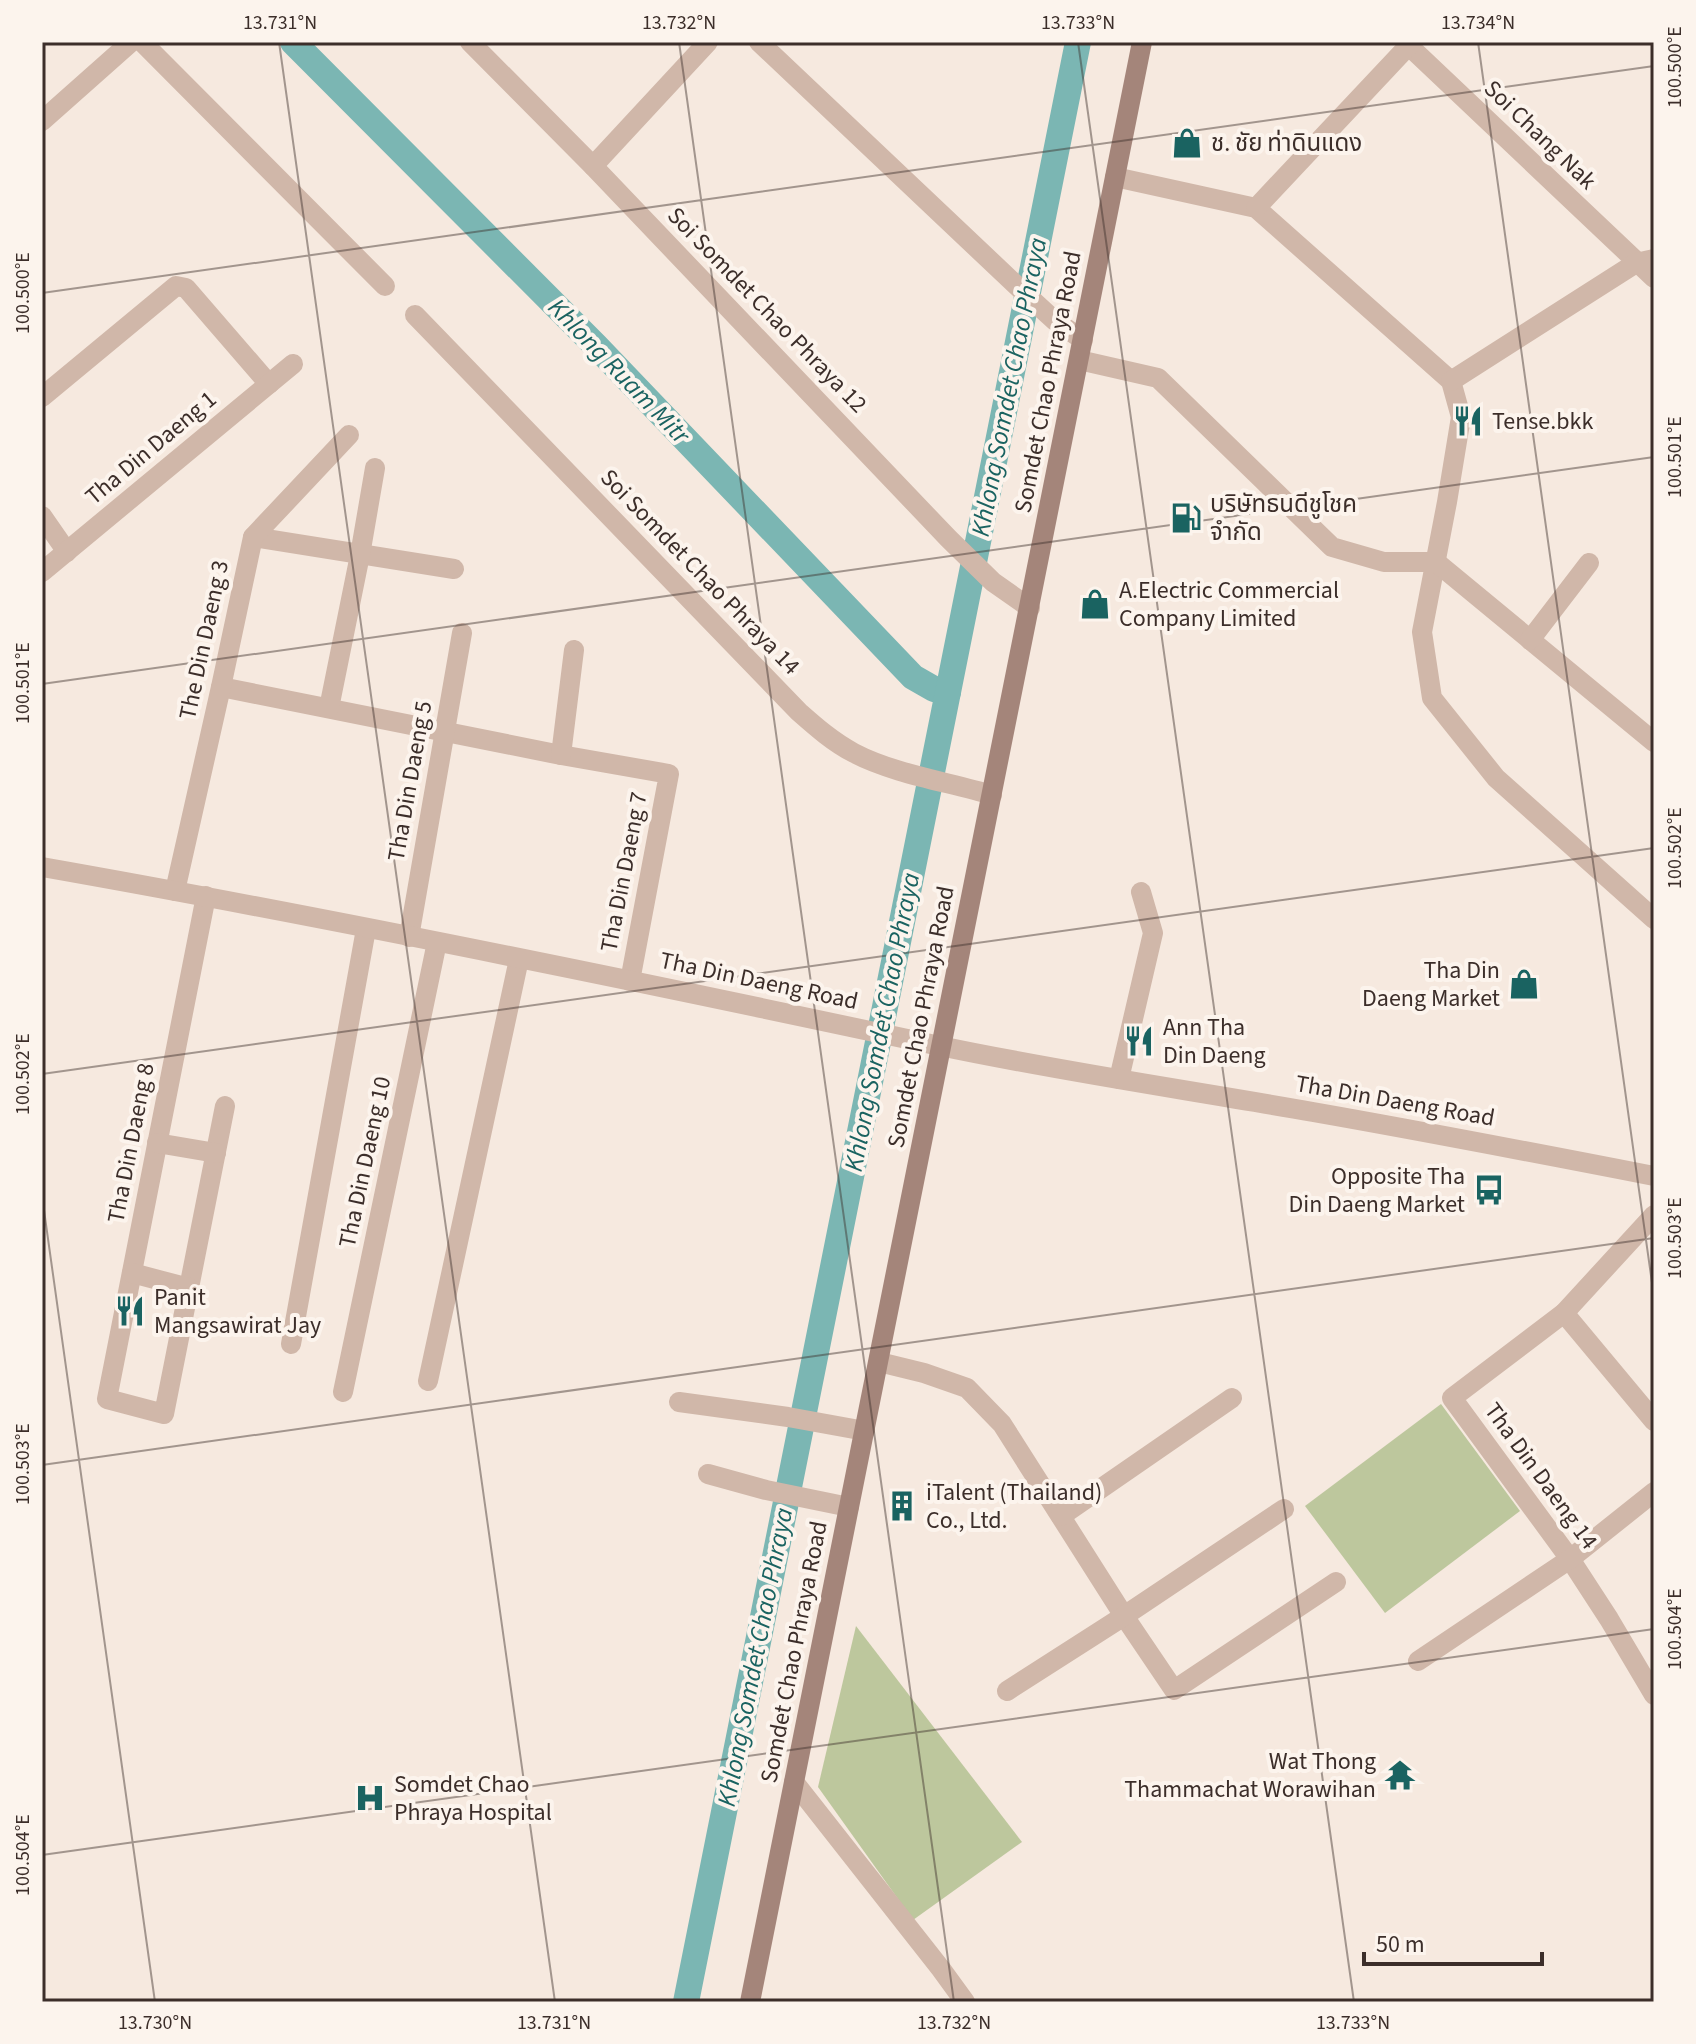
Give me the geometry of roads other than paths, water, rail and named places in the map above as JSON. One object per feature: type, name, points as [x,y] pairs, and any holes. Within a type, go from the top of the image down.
[{"type":"main road","name":"Somdet Chao Phraya Road","points":[[750,2002],[1142,42]]},
{"type":"street","points":[[42,121],[131,42]]},
{"type":"street","points":[[142,42],[385,286]]},
{"type":"street","name":"Soi Somdet Chao Phraya 12","points":[[470,42],[955,544],[993,582],[1030,608]]},
{"type":"street","points":[[593,166],[708,42]]},
{"type":"street","points":[[759,42],[1054,320],[1081,350],[1158,378],[1332,547],[1384,562],[1436,562],[1654,742]]},
{"type":"street","points":[[1256,208],[1410,44]]},
{"type":"street","name":"Soi Chang Nak","points":[[1410,44],[1645,261],[1654,278]]},
{"type":"street","points":[[1115,177],[1256,208],[1451,381],[1461,417],[1422,632],[1432,698],[1496,778],[1654,919]]},
{"type":"street","points":[[1451,381],[1645,261]]},
{"type":"street","points":[[42,397],[176,286],[186,288],[269,384]]},
{"type":"street","name":"Soi Somdet Chao Phraya 14","points":[[415,315],[799,712],[827,736],[856,754],[920,777],[992,795]]},
{"type":"street","name":"Tha Din Daeng 1","points":[[42,572],[293,364]]},
{"type":"street","name":"The Din Daeng 3","points":[[175,891],[253,537],[349,435]]},
{"type":"street","points":[[329,708],[375,468]]},
{"type":"street","points":[[42,516],[67,552]]},
{"type":"street","points":[[253,537],[454,569]]},
{"type":"street","points":[[1530,640],[1589,563]]},
{"type":"street","name":"Tha Din Daeng 5","points":[[409,937],[462,633]]},
{"type":"street","points":[[221,687],[561,755],[574,650]]},
{"type":"street","name":"Tha Din Daeng 7","points":[[561,755],[669,774],[630,981]]},
{"type":"street","name":"Tha Din Daeng Road","points":[[42,867],[206,896],[942,1046],[1654,1176]]},
{"type":"street","points":[[1119,1079],[1153,933],[1141,892]]},
{"type":"street","name":"Tha Din Daeng 8","points":[[189,1288],[164,1414],[107,1399],[206,896]]},
{"type":"street","points":[[291,1344],[366,929]]},
{"type":"street","name":"Tha Din Daeng 10","points":[[343,1392],[437,942]]},
{"type":"street","points":[[428,1381],[519,959]]},
{"type":"street","points":[[132,1273],[189,1288],[225,1106]]},
{"type":"street","points":[[157,1143],[216,1153]]},
{"type":"street","name":"Tha Din Daeng 14","points":[[1654,1215],[1564,1313],[1452,1398],[1570,1559],[1654,1695]]},
{"type":"street","points":[[1564,1313],[1654,1421]]},
{"type":"street","points":[[879,1362],[967,1388],[1002,1424],[1174,1690],[1336,1582]]},
{"type":"street","points":[[1061,1516],[1232,1398]]},
{"type":"street","points":[[679,1402],[865,1431]]},
{"type":"street","points":[[708,1474],[849,1507]]},
{"type":"street","points":[[1418,1661],[1570,1559],[1654,1492]]},
{"type":"street","points":[[1007,1691],[1284,1509]]},
{"type":"street","points":[[794,1782],[965,2002]]},
{"type":"waterway","name":"Khlong Ruam Mitr","points":[[293,42],[596,346],[913,677],[934,689],[948,692]]},
{"type":"waterway","name":"Khlong Somdet Chao Phraya","points":[[686,2002],[1078,42]]},
{"type":"place","name":"ช. ชัย ท่าดินแดง","points":[[1187,143]]},
{"type":"place","name":"Tense.bkk","points":[[1468,421]]},
{"type":"place","name":"บริษัทธนดีชูโชค จำกัด","points":[[1186,518]]},
{"type":"place","name":"A.Electric Commercial Company Limited","points":[[1095,604]]},
{"type":"place","name":"Tha Din Daeng Market","points":[[1524,984]]},
{"type":"place","name":"Ann Tha Din Daeng","points":[[1139,1041]]},
{"type":"place","name":"Opposite Tha Din Daeng Market","points":[[1489,1190]]},
{"type":"place","name":"Panit Mangsawirat Jay","points":[[130,1311]]},
{"type":"place","name":"iTalent (Thailand) Co., Ltd.","points":[[902,1506]]},
{"type":"place","name":"Wat Thong Thammachat Worawihan","points":[[1400,1775]]},
{"type":"place","name":"Somdet Chao Phraya Hospital","points":[[370,1798]]}]
